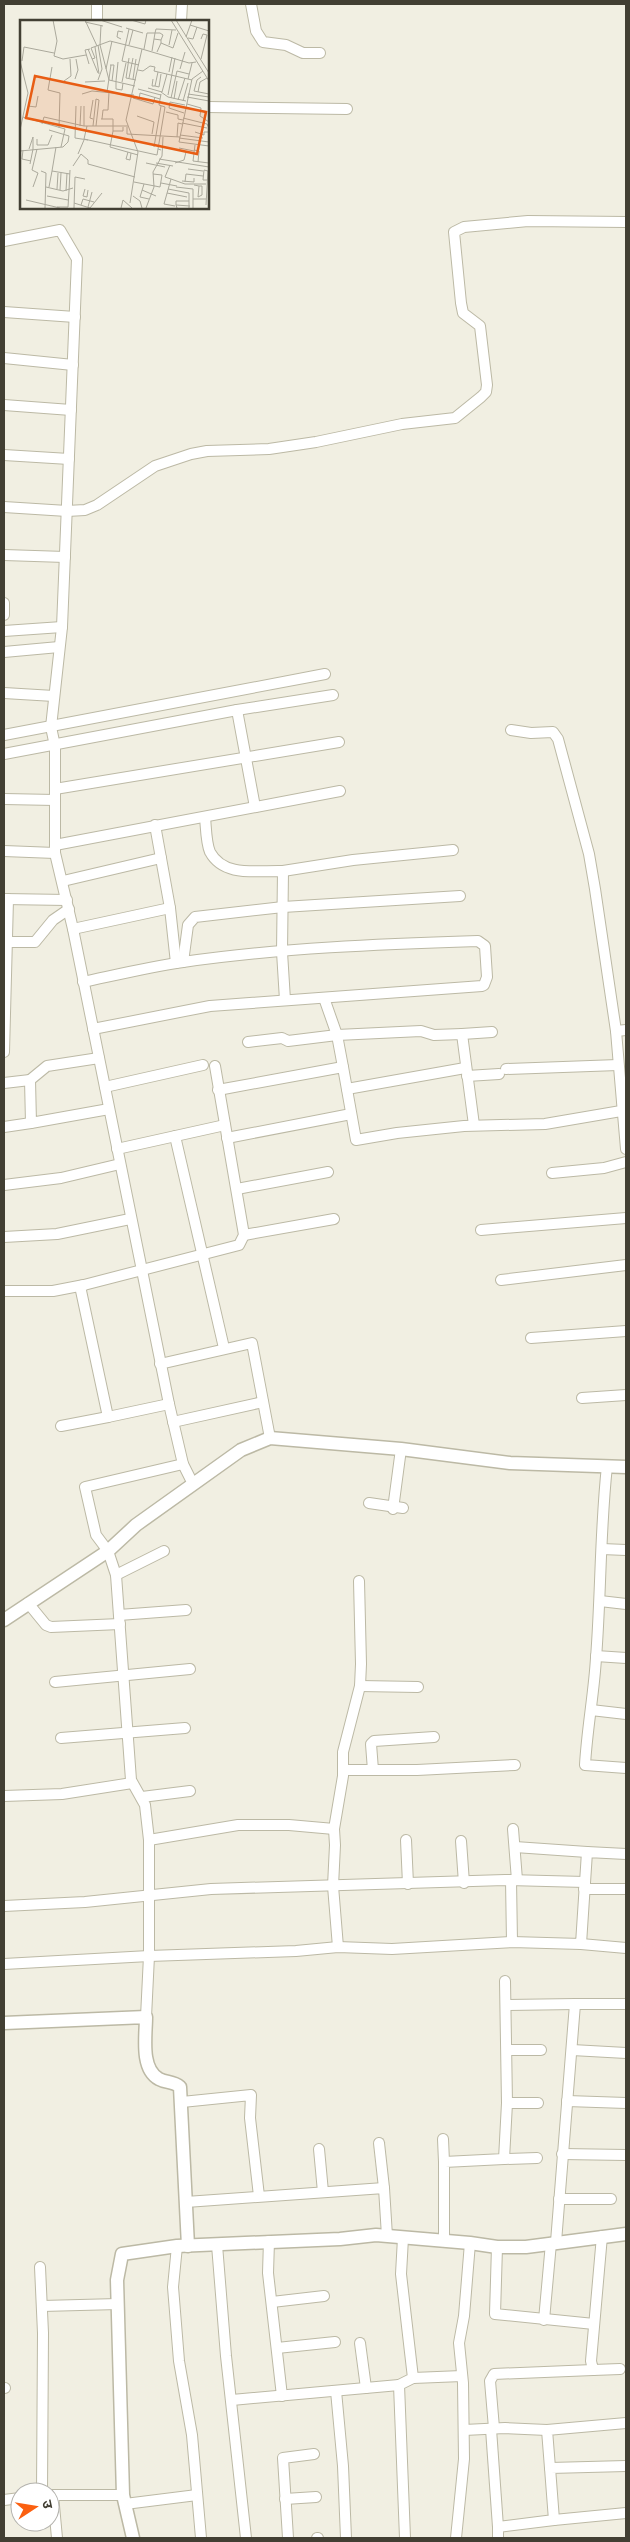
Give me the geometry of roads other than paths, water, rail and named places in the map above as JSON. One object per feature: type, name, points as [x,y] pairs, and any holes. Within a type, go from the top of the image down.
[{"type":"street","points":[[97,4],[97,20]]},
{"type":"street","points":[[181,20],[182,4]]},
{"type":"street","points":[[250,4],[256,31],[263,42],[286,45],[303,53],[320,54]]},
{"type":"street","points":[[209,107],[347,109]]},
{"type":"street","points":[[4,506],[67,511],[85,510],[97,505],[155,466],[192,454],[207,451],[269,449],[316,442],[402,424],[447,420],[462,414],[486,392],[487,385],[480,326],[463,313],[454,232],[464,227],[528,221],[626,222]]},
{"type":"street","points":[[4,241],[51,230],[60,230],[77,259],[62,627],[51,727],[55,746],[55,849],[73,929],[160,1364],[183,1464],[193,1484]]},
{"type":"street","points":[[4,312],[75,317]]},
{"type":"street","points":[[4,358],[73,365]]},
{"type":"street","points":[[4,405],[71,410]]},
{"type":"street","points":[[4,455],[69,458]]},
{"type":"street","points":[[4,555],[65,557]]},
{"type":"street","points":[[4,604],[4,615]]},
{"type":"street","points":[[4,631],[62,627]]},
{"type":"street","points":[[4,652],[59,647]]},
{"type":"street","points":[[4,735],[325,674]]},
{"type":"street","points":[[4,693],[54,696]]},
{"type":"street","points":[[4,754],[55,746],[237,710],[333,696]]},
{"type":"street","points":[[237,710],[255,807]]},
{"type":"street","points":[[511,730],[531,733],[549,731],[553,732],[558,739],[589,854],[621,1030],[618,1065],[623,1076],[621,1111],[626,1149]]},
{"type":"street","points":[[54,789],[339,742]]},
{"type":"street","points":[[4,852],[55,849],[155,825],[340,791]]},
{"type":"street","points":[[4,799],[55,800]]},
{"type":"street","points":[[205,817],[210,851],[222,866],[234,870],[283,871],[353,860],[452,850]]},
{"type":"street","points":[[155,825],[180,963]]},
{"type":"street","points":[[63,881],[161,858]]},
{"type":"street","points":[[283,871],[282,952],[285,1000]]},
{"type":"street","points":[[180,963],[188,925],[195,917],[283,907],[460,896]]},
{"type":"street","points":[[4,1052],[7,942],[6,899],[68,905]]},
{"type":"street","points":[[7,942],[35,942],[52,920],[68,905]]},
{"type":"street","points":[[73,929],[170,908]]},
{"type":"street","points":[[83,982],[180,963],[282,952],[368,945],[478,941],[485,946],[487,977],[482,986],[210,1006],[93,1029]]},
{"type":"street","points":[[324,998],[337,1035],[356,1140],[397,1133],[474,1125],[545,1124],[621,1111]]},
{"type":"street","points":[[248,1042],[282,1038],[288,1041],[337,1035],[420,1031],[434,1035],[492,1032]]},
{"type":"street","points":[[462,1034],[474,1125]]},
{"type":"street","points":[[4,1083],[30,1080],[48,1066],[99,1058]]},
{"type":"street","points":[[105,1086],[203,1065]]},
{"type":"street","points":[[347,1089],[466,1072],[503,1072],[618,1065]]},
{"type":"street","points":[[4,1291],[53,1291],[84,1285],[202,1256],[238,1245],[244,1235],[215,1066]]},
{"type":"street","points":[[218,1090],[343,1067]]},
{"type":"street","points":[[30,1080],[31,1123]]},
{"type":"street","points":[[4,1127],[109,1109]]},
{"type":"street","points":[[227,1138],[350,1114]]},
{"type":"street","points":[[117,1149],[225,1125]]},
{"type":"street","points":[[175,1136],[224,1348]]},
{"type":"street","points":[[552,1173],[604,1168],[626,1162]]},
{"type":"street","points":[[4,1185],[61,1178],[120,1164]]},
{"type":"street","points":[[237,1189],[328,1172]]},
{"type":"street","points":[[480,1230],[626,1218]]},
{"type":"street","points":[[4,1237],[57,1234],[130,1219]]},
{"type":"street","points":[[244,1235],[334,1219]]},
{"type":"street","points":[[501,1280],[626,1265]]},
{"type":"street","points":[[84,1285],[80,1286],[108,1417]]},
{"type":"street","points":[[531,1338],[626,1331]]},
{"type":"street","points":[[160,1364],[252,1343],[270,1438]]},
{"type":"street","points":[[582,1398],[626,1395]]},
{"type":"street","points":[[173,1422],[263,1402]]},
{"type":"street","points":[[61,1426],[169,1404]]},
{"type":"street","points":[[4,1620],[28,1602],[108,1551],[136,1525],[241,1450],[270,1438],[402,1448],[510,1463],[626,1467]]},
{"type":"street","points":[[369,1502],[396,1508],[402,1448]]},
{"type":"street","points":[[183,1464],[85,1486],[96,1535],[108,1551],[116,1575],[132,1783],[142,1797],[149,1840],[147,2062],[151,2073],[160,2079],[175,2082],[180,2087],[182,2102],[186,2202],[183,2246],[173,2287],[178,2342],[192,2435],[201,2538]]},
{"type":"street","points":[[607,1466],[602,1512],[600,1601],[596,1656],[584,1764],[626,1768]]},
{"type":"street","points":[[602,1549],[626,1550]]},
{"type":"street","points":[[116,1575],[164,1551]]},
{"type":"street","points":[[338,1947],[333,1886],[334,1829],[343,1770],[343,1752],[360,1686],[362,1664],[359,1581]]},
{"type":"street","points":[[600,1601],[626,1604]]},
{"type":"street","points":[[28,1602],[46,1625],[51,1627],[120,1620],[186,1610]]},
{"type":"street","points":[[596,1656],[626,1658]]},
{"type":"street","points":[[55,1682],[190,1669]]},
{"type":"street","points":[[360,1686],[418,1687]]},
{"type":"street","points":[[590,1710],[626,1714]]},
{"type":"street","points":[[61,1738],[185,1728]]},
{"type":"street","points":[[373,1770],[371,1744],[374,1741],[434,1737]]},
{"type":"street","points":[[343,1770],[515,1765]]},
{"type":"street","points":[[4,1796],[62,1794],[132,1783]]},
{"type":"street","points":[[142,1797],[190,1791]]},
{"type":"street","points":[[149,1840],[238,1825],[289,1825],[334,1829]]},
{"type":"street","points":[[512,1942],[515,1847],[513,1829]]},
{"type":"street","points":[[406,1840],[408,1884]]},
{"type":"street","points":[[461,1841],[464,1883]]},
{"type":"street","points":[[515,1847],[626,1854]]},
{"type":"street","points":[[581,1944],[587,1852]]},
{"type":"street","points":[[4,1906],[211,1889],[464,1883],[514,1880],[626,1889]]},
{"type":"street","points":[[4,1964],[149,1956],[296,1951],[338,1947],[392,1949],[512,1942],[581,1944],[626,1948]]},
{"type":"street","points":[[504,2160],[507,2102],[505,1981]]},
{"type":"street","points":[[544,2320],[559,2199],[575,2004]]},
{"type":"street","points":[[506,2005],[626,2004]]},
{"type":"street","points":[[4,2023],[146,2017]]},
{"type":"street","points":[[507,2050],[541,2050]]},
{"type":"street","points":[[572,2050],[626,2053]]},
{"type":"street","points":[[182,2102],[251,2095],[250,2118],[259,2196]]},
{"type":"street","points":[[567,2101],[626,2103]]},
{"type":"street","points":[[507,2102],[538,2103]]},
{"type":"street","points":[[443,2139],[444,2241]]},
{"type":"street","points":[[379,2143],[387,2236]]},
{"type":"street","points":[[319,2148],[324,2192]]},
{"type":"street","points":[[562,2154],[626,2155]]},
{"type":"street","points":[[444,2162],[537,2158]]},
{"type":"street","points":[[186,2202],[384,2188]]},
{"type":"street","points":[[559,2199],[611,2200]]},
{"type":"street","points":[[133,2538],[124,2499],[117,2280],[122,2254],[183,2246],[217,2246],[387,2236],[497,2247],[526,2247],[626,2234]]},
{"type":"street","points":[[593,2370],[594,2324],[602,2236]]},
{"type":"street","points":[[403,2238],[401,2274],[412,2378]]},
{"type":"street","points":[[269,2242],[268,2273],[282,2396]]},
{"type":"street","points":[[456,2538],[464,2459],[462,2376],[459,2343],[464,2316],[470,2243]]},
{"type":"street","points":[[217,2246],[246,2538]]},
{"type":"street","points":[[497,2247],[495,2314],[594,2324]]},
{"type":"street","points":[[40,2267],[42,2306],[42,2482]]},
{"type":"street","points":[[272,2302],[324,2296]]},
{"type":"street","points":[[42,2306],[118,2304]]},
{"type":"street","points":[[277,2348],[335,2342]]},
{"type":"street","points":[[360,2344],[366,2388]]},
{"type":"street","points":[[498,2538],[490,2382],[494,2374],[620,2369]]},
{"type":"street","points":[[232,2400],[399,2384],[412,2378],[462,2376]]},
{"type":"street","points":[[399,2384],[405,2538]]},
{"type":"street","points":[[336,2390],[343,2466],[346,2538]]},
{"type":"street","points":[[464,2430],[492,2428],[548,2430],[626,2423]]},
{"type":"street","points":[[548,2430],[554,2520]]},
{"type":"street","points":[[288,2538],[283,2457],[314,2454]]},
{"type":"street","points":[[550,2468],[626,2466]]},
{"type":"street","points":[[60,2495],[124,2499],[197,2496]]},
{"type":"street","points":[[285,2499],[316,2497]]},
{"type":"street","points":[[498,2527],[626,2513]]}]
